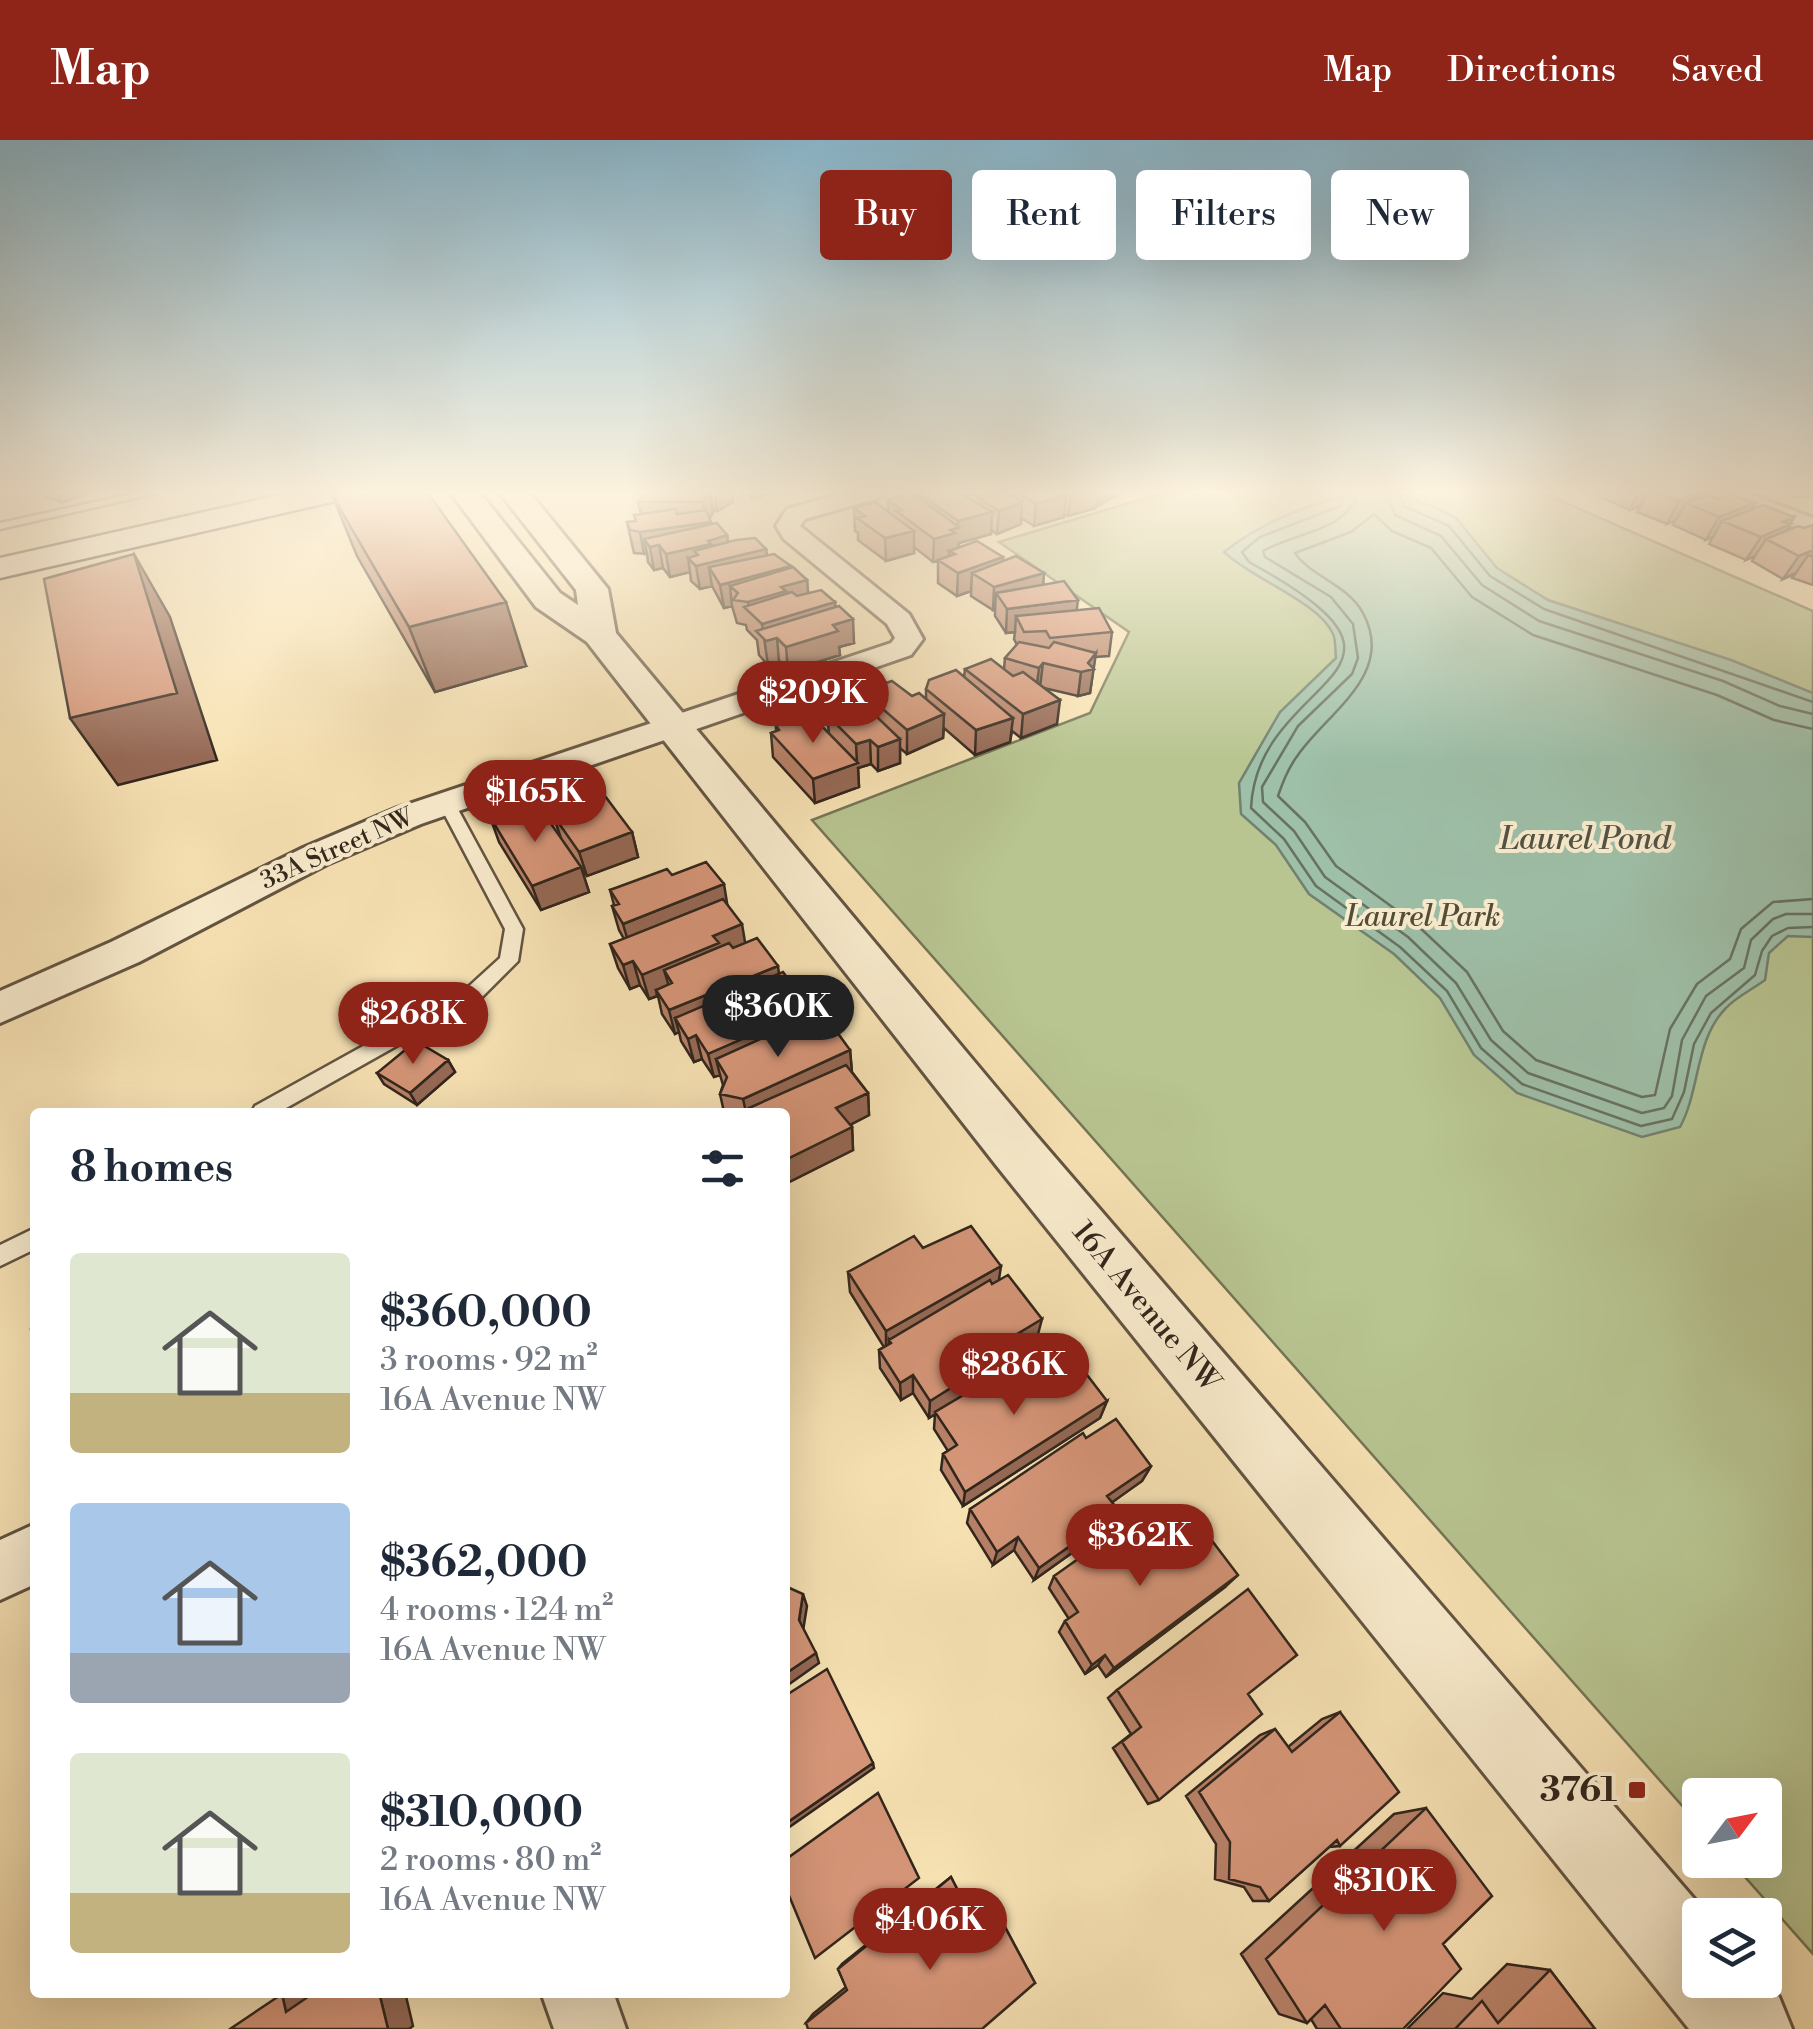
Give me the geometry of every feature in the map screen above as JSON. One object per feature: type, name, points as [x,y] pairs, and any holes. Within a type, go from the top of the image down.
[{"type":"street","name":"16A Avenue NW","points":[[533,581],[548,600],[599,635],[1015,1149],[1682,1950]]},
{"type":"street","name":"16A Avenue NW","points":[[586,581],[592,589],[599,635]]},
{"type":"street","name":"33A Street NW","points":[[0,1008],[126,952],[315,856],[446,802],[888,657],[910,639],[899,620],[851,581]]},
{"type":"street","points":[[0,1571],[30,1556]]},
{"type":"street","points":[[579,1998],[590,2029]]},
{"type":"street","points":[[1721,1998],[1747,2029]]},
{"type":"lane","points":[[269,1108],[473,994],[509,961],[514,929],[446,802]]},
{"type":"lane","points":[[0,1256],[30,1241]]},
{"type":"green space","name":"Laurel Park","points":[[1056,581],[1745,581],[1813,611],[1813,1954],[1782,1919],[1782,1898],[1764,1898],[1746,1878],[1782,1878],[1782,1778],[1682,1778],[1682,1806],[812,820],[1090,713],[1129,632]]},
{"type":"water","name":"Laurel Pond","points":[[1266,581],[1518,581],[1548,600],[1731,660],[1813,693],[1813,937],[1788,936],[1769,953],[1765,980],[1730,1004],[1716,1021],[1680,1127],[1642,1137],[1517,1093],[1474,1055],[1440,998],[1394,954],[1309,894],[1276,845],[1241,814],[1239,783],[1280,712],[1336,658],[1333,634],[1300,601]]},
{"type":"building","points":[[44,581],[142,581],[177,693],[70,718]]},
{"type":"building","points":[[382,581],[491,581],[506,602],[409,627]]},
{"type":"building","points":[[746,581],[803,581],[781,587],[786,591],[748,602],[733,600],[738,593],[730,586]]},
{"type":"building","points":[[985,581],[1015,581],[994,587]]},
{"type":"building","points":[[1064,581],[1078,600],[1007,609],[996,593]]},
{"type":"building","points":[[821,590],[835,602],[762,624],[744,607],[792,592],[797,596]]},
{"type":"building","points":[[839,606],[853,619],[833,625],[838,631],[786,647],[777,638],[766,641],[756,631]]},
{"type":"building","points":[[1099,608],[1112,632],[1050,638],[1046,631],[1024,632],[1016,616]]},
{"type":"building","points":[[1019,642],[1049,648],[1054,642],[1096,653],[1088,663],[1094,669],[1081,672],[1043,663],[1039,668],[1005,658]]},
{"type":"building","points":[[991,659],[1013,676],[1023,672],[1060,700],[1023,714],[965,669]]},
{"type":"building","points":[[956,670],[1013,718],[976,730],[926,689],[929,680]]},
{"type":"building","points":[[892,681],[912,696],[919,693],[944,714],[907,730],[862,691]]},
{"type":"building","points":[[854,695],[900,739],[878,747],[870,740],[856,744],[828,716],[835,713],[826,705]]},
{"type":"building","points":[[807,711],[858,763],[813,779],[771,733],[779,730],[776,726]]},
{"type":"building","points":[[593,780],[632,832],[579,852],[553,815],[568,810],[557,793]]},
{"type":"building","points":[[526,805],[536,821],[547,818],[581,867],[532,886],[490,817]]},
{"type":"building","points":[[706,862],[724,884],[623,924],[612,906],[619,904],[610,890],[667,869],[672,875]]},
{"type":"building","points":[[723,899],[742,924],[713,936],[719,943],[642,975],[633,961],[623,965],[610,944]]},
{"type":"building","points":[[757,938],[778,966],[669,1010],[656,990],[672,983],[664,970],[729,943],[733,948]]},
{"type":"building","points":[[783,972],[803,999],[766,1017],[772,1026],[708,1054],[696,1035],[688,1039],[675,1018]]},
{"type":"building","points":[[829,1021],[850,1050],[743,1099],[720,1094],[727,1077],[716,1059],[776,1032],[783,1041]]},
{"type":"building","points":[[416,1041],[448,1060],[410,1093],[377,1073]]},
{"type":"building","points":[[846,1065],[868,1093],[836,1108],[852,1127],[790,1158],[790,1108],[749,1108]]},
{"type":"building","points":[[971,1226],[1001,1266],[886,1331],[848,1272],[914,1236],[923,1248]]},
{"type":"building","points":[[1008,1275],[1042,1319],[1017,1334],[1023,1343],[930,1401],[913,1375],[900,1383],[879,1350],[891,1343],[889,1340],[990,1280],[992,1284]]},
{"type":"building","points":[[1071,1354],[1107,1401],[965,1492],[943,1454],[957,1445],[935,1412],[1004,1371],[1014,1385],[1021,1385]]},
{"type":"building","points":[[1116,1419],[1151,1466],[1107,1496],[1119,1511],[1039,1568],[1018,1537],[997,1552],[970,1509],[1083,1433],[1086,1438]]},
{"type":"building","points":[[1194,1517],[1238,1575],[1114,1668],[1105,1655],[1092,1665],[1065,1621],[1078,1612],[1054,1576],[1126,1525],[1145,1552]]},
{"type":"building","points":[[790,1588],[803,1594],[799,1620],[816,1653],[790,1671]]},
{"type":"building","points":[[1248,1589],[1297,1655],[1248,1694],[1262,1714],[1159,1800],[1122,1742],[1141,1727],[1117,1690]]},
{"type":"building","points":[[827,1669],[873,1763],[790,1821],[790,1693]]},
{"type":"building","points":[[1340,1712],[1399,1792],[1340,1846],[1337,1840],[1269,1901],[1260,1887],[1229,1879],[1230,1842],[1199,1792],[1275,1729],[1292,1752]]},
{"type":"building","points":[[878,1793],[919,1878],[815,1958],[790,1898],[790,1856]]},
{"type":"building","points":[[1426,1808],[1492,1896],[1443,1944],[1461,1969],[1403,2029],[1341,2029],[1325,2005],[1307,2023],[1266,1959]]},
{"type":"building","points":[[951,1877],[978,1930],[998,1914],[1035,1983],[982,2029],[808,2029],[806,2023],[847,1990],[838,1969]]},
{"type":"building","points":[[1550,1970],[1595,2029],[1455,2029],[1482,2001],[1498,2023]]},
{"type":"building","points":[[276,1998],[283,1998],[286,2012],[306,1998],[380,1998],[388,2029],[230,2029]]},
{"type":"place","name":"3761","points":[[1637,1790]]}]
